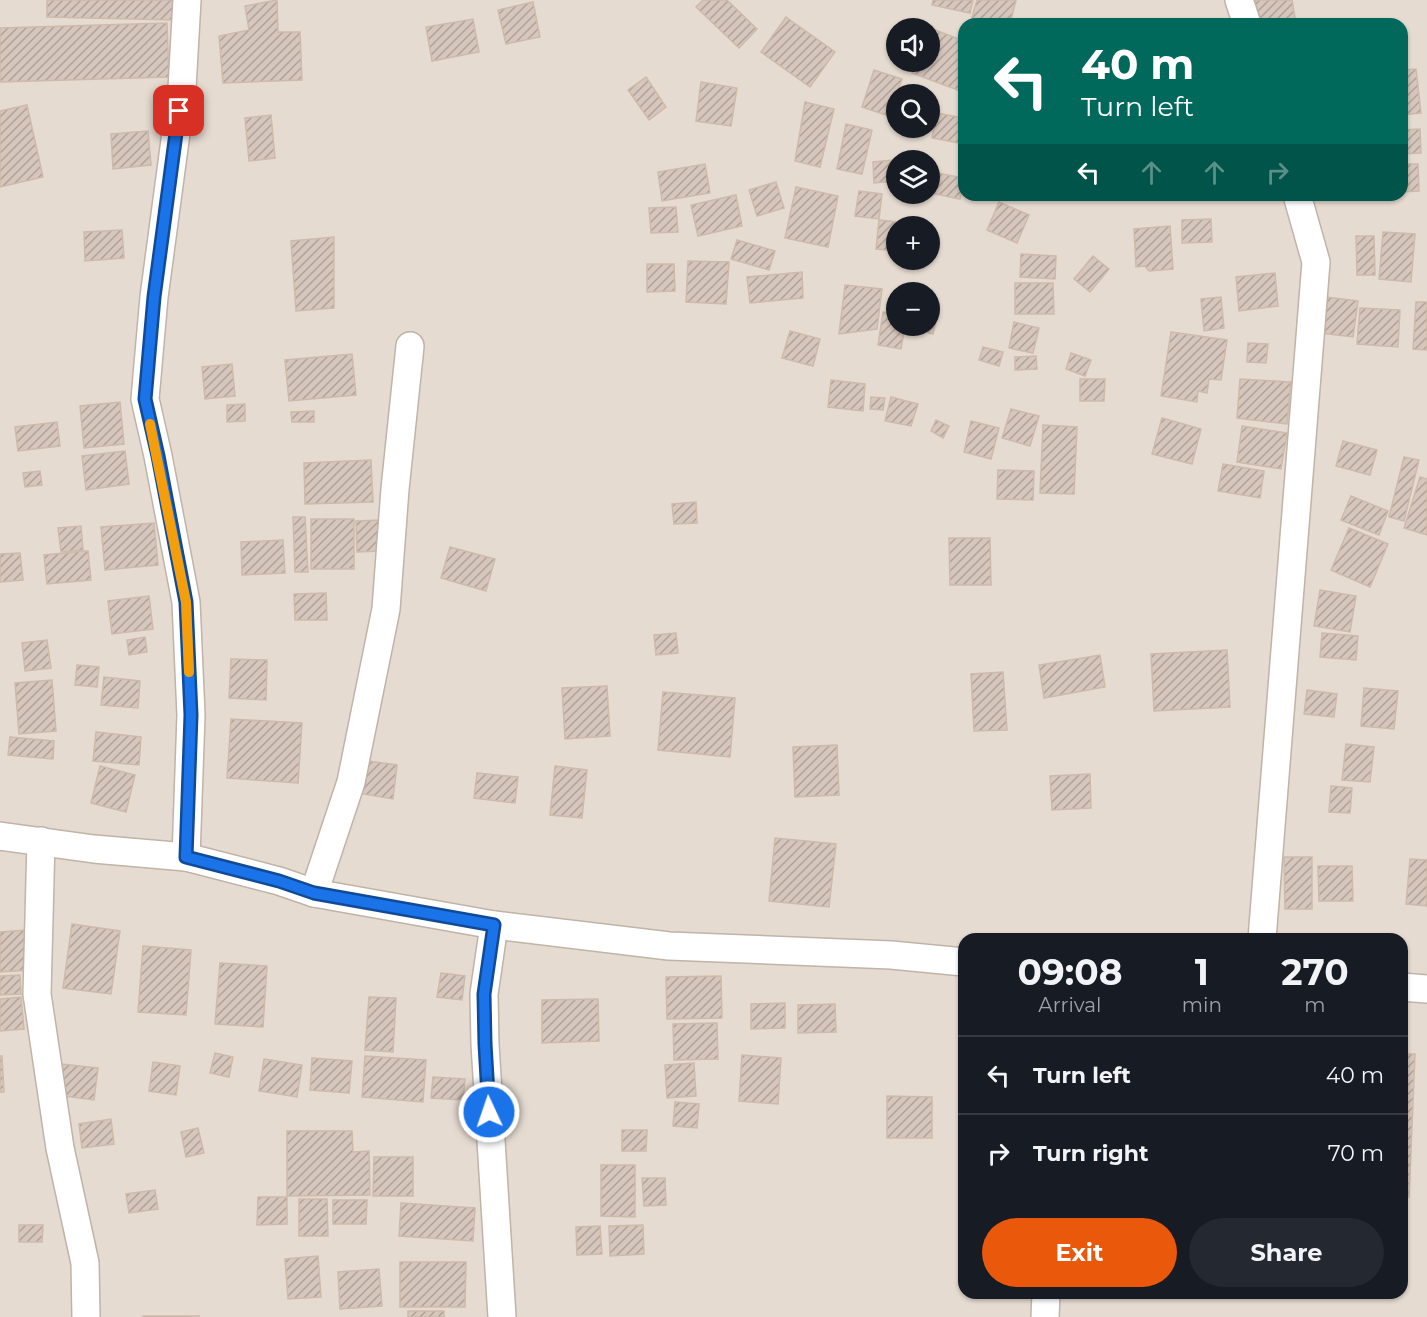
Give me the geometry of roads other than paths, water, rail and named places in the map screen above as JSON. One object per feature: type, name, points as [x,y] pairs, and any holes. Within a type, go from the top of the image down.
[{"type":"street","points":[[186,857],[191,715],[186,602],[145,399],[154,297],[182,88],[187,0]]},
{"type":"street","points":[[1239,0],[1245,18]]},
{"type":"street","points":[[1263,933],[1316,262],[1299,201]]},
{"type":"street","points":[[314,893],[351,782],[386,609],[395,489],[410,346]]},
{"type":"street","points":[[0,836],[94,849],[186,857],[279,881],[314,893],[494,925],[669,946],[891,955],[958,961]]},
{"type":"street","points":[[41,841],[37,994],[60,1148],[85,1263],[86,1317]]},
{"type":"street","points":[[494,925],[484,994],[485,1044],[502,1317]]},
{"type":"street","points":[[1408,987],[1427,989]]},
{"type":"street","points":[[1045,1317],[1046,1299]]}]
